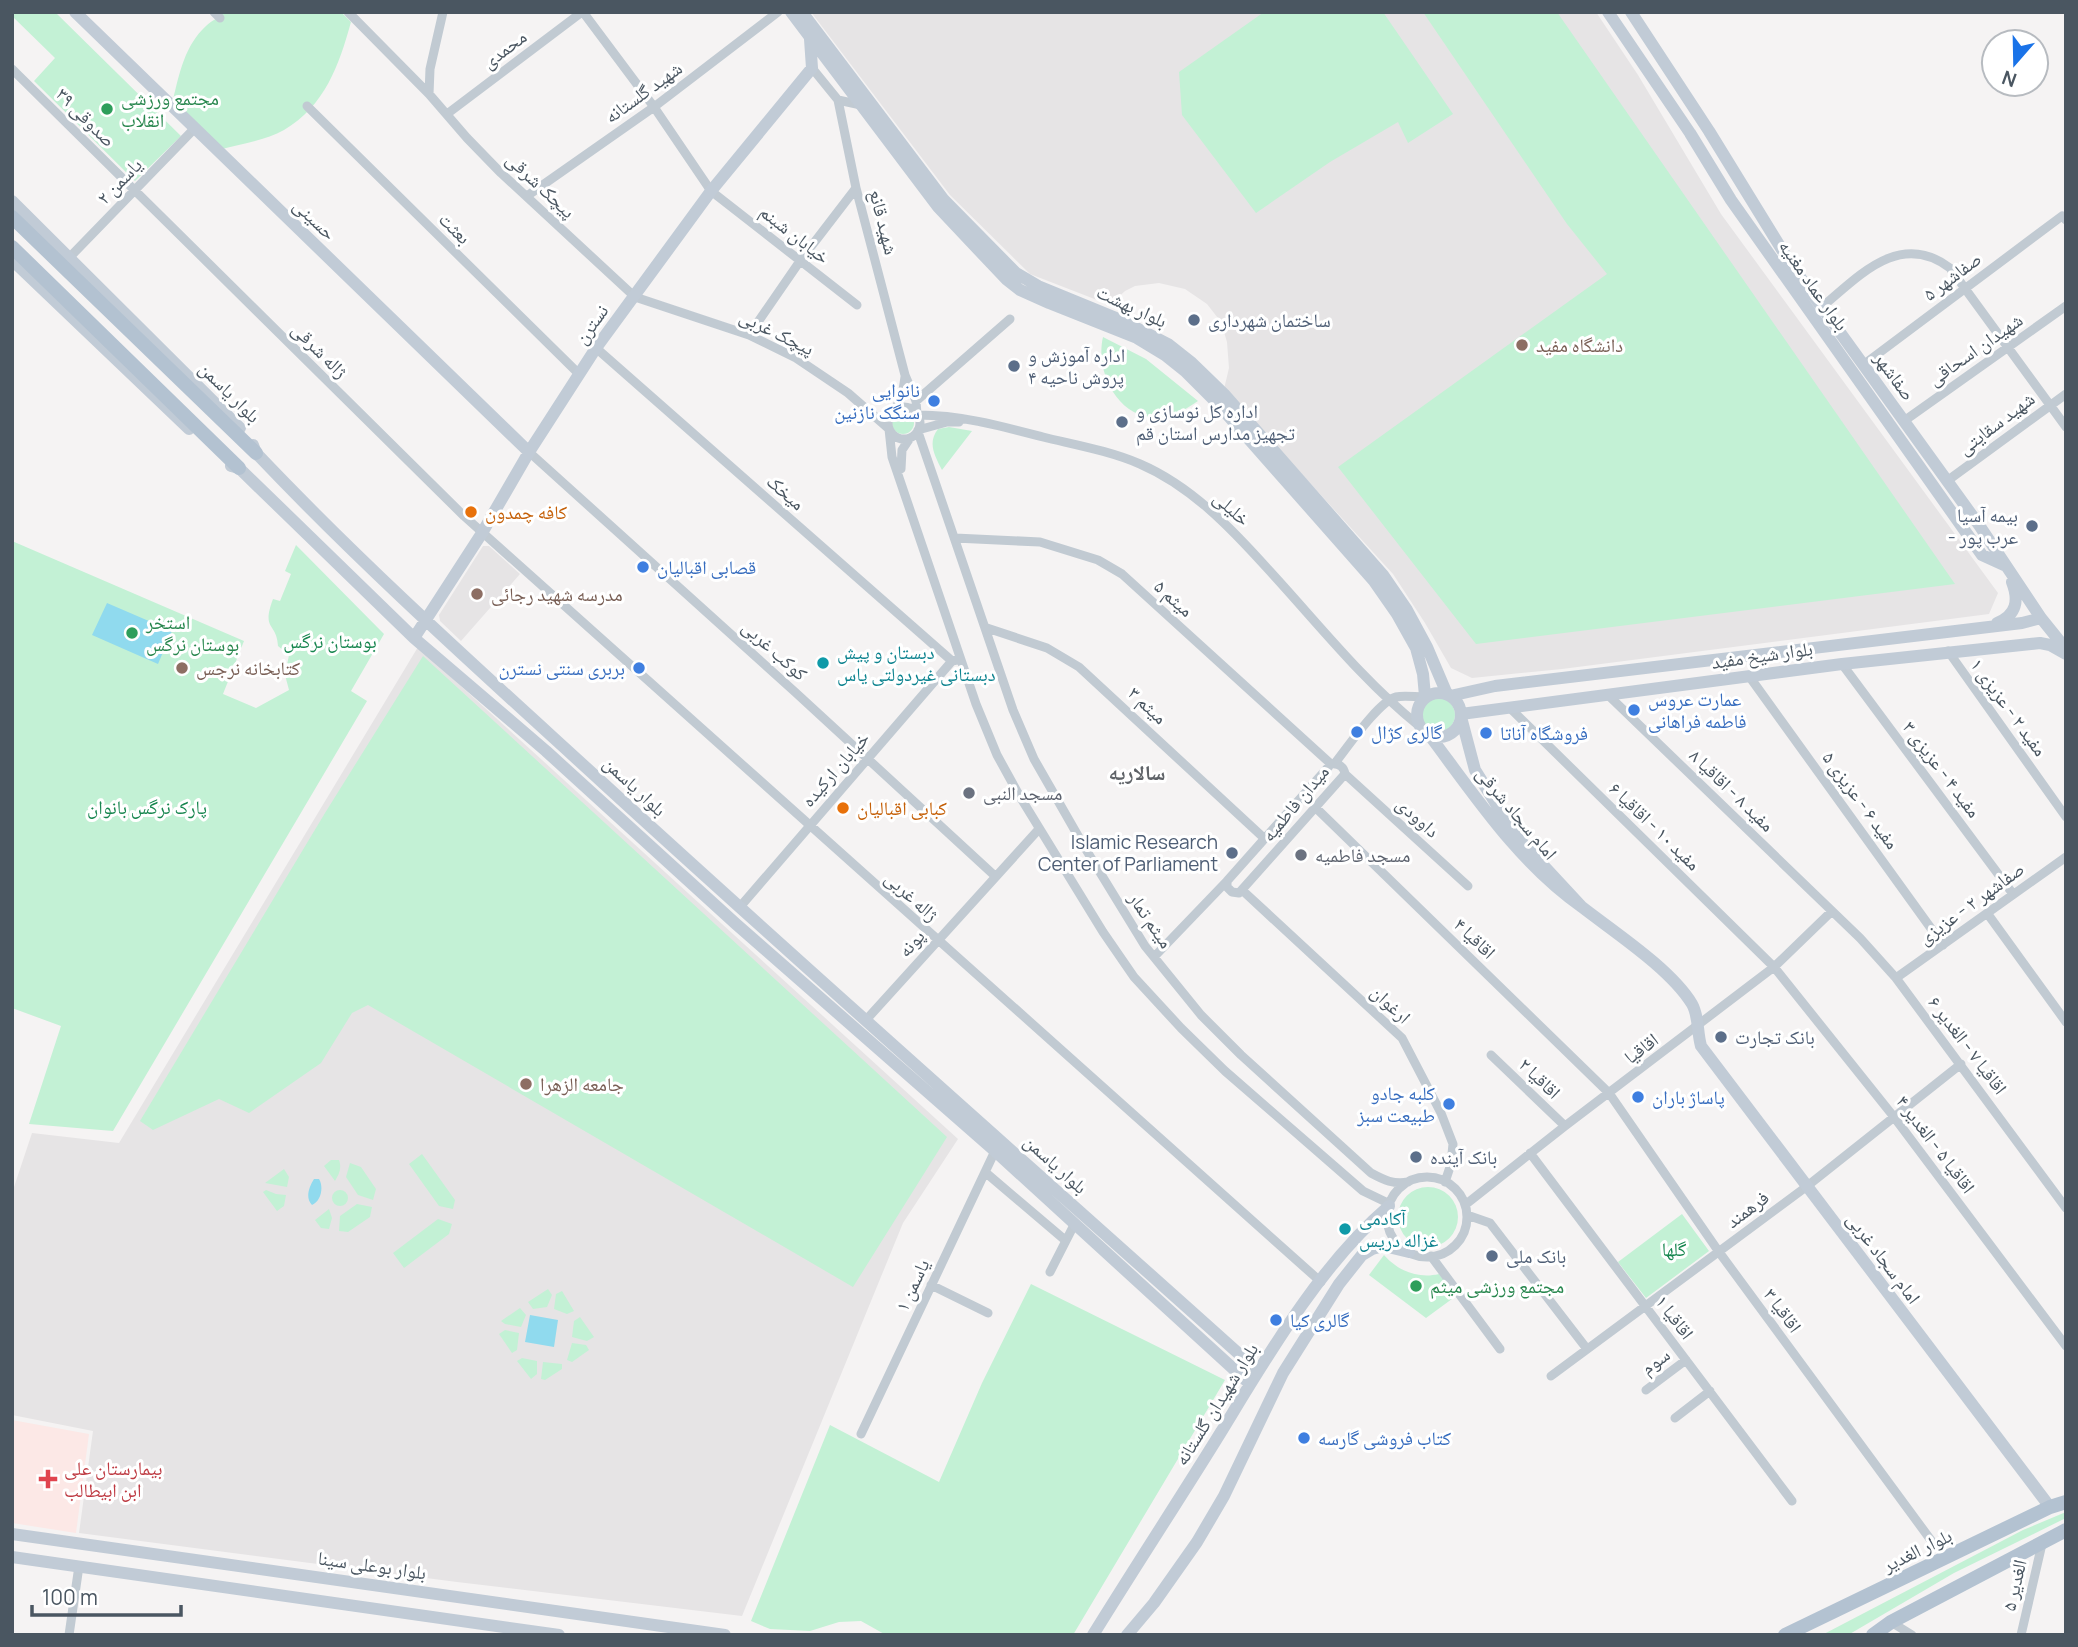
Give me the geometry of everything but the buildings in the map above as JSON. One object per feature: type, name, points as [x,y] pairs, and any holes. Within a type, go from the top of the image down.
[{"type":"main road","points":[[12,217],[256,453]]},
{"type":"main road","points":[[12,247],[239,468]]},
{"type":"main road","name":"بلوار الغدیر","points":[[1785,1635],[2050,1507],[2066,1502]]},
{"type":"main road","points":[[1865,1635],[2066,1530]]},
{"type":"main road","points":[[1798,1635],[1817,1619]]},
{"type":"main road","points":[[1876,1635],[1891,1622]]},
{"type":"street","name":"حسینی","points":[[75,12],[529,452]]},
{"type":"street","name":"پیچک شرقی","points":[[348,12],[429,94],[467,138],[635,297]]},
{"type":"street","points":[[429,94],[430,69],[443,12]]},
{"type":"street","name":"خیابان شبنم","points":[[582,12],[654,107],[711,191],[857,305]]},
{"type":"street","name":"محمدی","points":[[447,114],[582,12]]},
{"type":"street","name":"شهید گلستانه","points":[[527,196],[654,107],[778,12]]},
{"type":"street","name":"بلوار بهشت","points":[[791,12],[937,207],[1006,279],[1049,303],[1137,338],[1185,371],[1217,403],[1374,581],[1416,648],[1423,674],[1425,697]]},
{"type":"street","name":"بلوار بهشت","points":[[802,12],[944,200],[1016,273],[1038,286],[1121,320],[1168,344],[1224,394],[1383,575],[1427,647],[1449,695]]},
{"type":"street","name":"بلوار عماد مغنیه","points":[[1608,12],[1690,133],[1731,200],[1982,555],[2004,565]]},
{"type":"street","name":"صفاشهر","points":[[1631,12],[1709,131],[1792,267],[1979,524],[2004,565]]},
{"type":"street","points":[[810,39],[812,68],[838,100],[861,105]]},
{"type":"street","name":"نسترن","points":[[414,638],[596,348],[711,191],[812,68]]},
{"type":"street","name":"صدوقی ۳۹","points":[[12,69],[135,190]]},
{"type":"street","name":"شهید قانع","points":[[838,100],[856,188],[905,375],[916,401],[920,423],[915,433]]},
{"type":"street","name":"بعثت","points":[[307,106],[579,374]]},
{"type":"street","name":"یاسمن ۲","points":[[69,258],[194,129]]},
{"type":"street","points":[[749,335],[800,261],[856,188]]},
{"type":"street","name":"ژاله شرقی","points":[[135,190],[482,533]]},
{"type":"street","name":"بلوار یاسمن","points":[[12,201],[250,438],[256,453],[352,551],[739,908],[866,1020],[999,1146],[1074,1223],[1251,1384]]},
{"type":"street","name":"صفاشهر ۵","points":[[1863,365],[2064,218]]},
{"type":"street","points":[[1822,307],[1868,268],[1887,258],[1907,253],[1925,254],[1940,260],[1950,268],[2066,427]]},
{"type":"street","name":"بلوار یاسمن","points":[[12,260],[225,464],[239,468],[414,638],[546,751],[726,915],[999,1146],[1258,1371]]},
{"type":"street","name":"پیچک غربی","points":[[635,297],[749,335],[819,371],[873,415],[890,421]]},
{"type":"street","name":"شهیدان اسحاقی","points":[[1903,421],[2066,306]]},
{"type":"street","points":[[916,401],[1010,318]]},
{"type":"street","name":"میخک","points":[[596,348],[956,660]]},
{"type":"street","points":[[905,375],[902,397],[890,421],[892,457],[956,660],[997,755],[1039,829],[1103,932],[1134,977],[1158,1005],[1225,1071],[1363,1191],[1390,1205]]},
{"type":"street","name":"شهید سقایتی","points":[[1947,481],[2066,394]]},
{"type":"street","points":[[890,421],[909,408],[917,415],[960,417],[999,426]]},
{"type":"street","points":[[890,421],[899,439],[947,422],[999,426]]},
{"type":"street","name":"خلیلی","points":[[999,426],[1113,454],[1142,465],[1189,494],[1240,538],[1388,701],[1418,725]]},
{"type":"street","points":[[907,498],[900,457],[915,433]]},
{"type":"street","name":"میثم تمار","points":[[915,433],[987,628],[1013,710],[1034,759],[1085,848],[1154,957],[1209,1023],[1371,1173],[1398,1184],[1408,1182]]},
{"type":"street","name":"کوکب غربی","points":[[529,452],[995,876]]},
{"type":"street","name":"ژاله غربی","points":[[482,533],[1321,1282]]},
{"type":"street","name":"میثم ۵","points":[[955,538],[1040,542],[1080,553],[1122,574],[1333,763]]},
{"type":"street","points":[[2004,565],[2066,652]]},
{"type":"street","points":[[1987,626],[2007,619],[2016,606],[2014,587],[2004,565]]},
{"type":"street","name":"بلوار شیخ مفید","points":[[1449,695],[1494,686],[2022,623],[2041,618]]},
{"type":"street","points":[[2022,623],[2031,628],[2034,638],[2032,643]]},
{"type":"street","name":"میثم ۳","points":[[987,628],[1047,649],[1079,667],[1265,839]]},
{"type":"street","name":"بلوار شیخ مفید","points":[[1461,716],[1948,651],[2032,643],[2050,645],[2066,652]]},
{"type":"street","name":"مفید ۲ - عزیزی ۱","points":[[1948,651],[2066,817]]},
{"type":"street","name":"خیابان ارکیده","points":[[739,908],[866,759],[956,660]]},
{"type":"street","name":"مفید ۴ - عزیزی ۳","points":[[1842,664],[2013,894]]},
{"type":"street","name":"مفید ۶ - عزیزی ۵","points":[[1749,676],[1943,945]]},
{"type":"street","points":[[1333,763],[1369,720],[1388,701],[1396,697],[1425,697],[1436,692],[1449,695],[1458,704],[1461,716],[1454,732],[1438,737],[1430,736],[1418,725],[1416,710],[1425,697]]},
{"type":"street","name":"مفید ۸ - اقاقیا ۸","points":[[1608,695],[1832,911]]},
{"type":"street","name":"مفید ۱۰ - اقاقیا ۶","points":[[1511,709],[1774,967]]},
{"type":"street","name":"امام سجاد شرقی","points":[[1461,716],[1475,770],[1517,836],[1582,907]]},
{"type":"street","name":"امام سجاد شرقی","points":[[1430,736],[1518,850],[1563,893],[1673,981],[1691,1002],[1697,1017],[1697,1027]]},
{"type":"street","name":"میدان فاطمیه","points":[[1154,957],[1227,881],[1333,763],[1341,766],[1345,775],[1242,890]]},
{"type":"street","name":"داوودی","points":[[1345,775],[1468,886]]},
{"type":"street","name":"اقاقیا ۴","points":[[1316,808],[1609,1093]]},
{"type":"street","name":"پونه","points":[[866,1020],[1039,829]]},
{"type":"street","name":"صفاشهر ۲ - عزیزی","points":[[1896,978],[2066,857]]},
{"type":"street","points":[[1227,881],[1227,887],[1232,892],[1239,893],[1242,890]]},
{"type":"street","name":"ارغوان","points":[[1242,890],[1402,1038],[1441,1114],[1452,1144],[1451,1164],[1445,1182]]},
{"type":"street","name":"اقاقیا","points":[[1466,1210],[1530,1153],[1774,967],[1832,911]]},
{"type":"street","name":"اقاقیا ۷ - الغدیر ۶","points":[[1832,911],[1896,978],[2066,1208]]},
{"type":"street","points":[[1987,913],[2066,1022]]},
{"type":"street","name":"اقاقیا ۵ - الغدیر ۴","points":[[1774,967],[1894,1117],[2066,1346]]},
{"type":"street","name":"امام سجاد غربی","points":[[1697,1027],[1701,1046],[2050,1507]]},
{"type":"street","name":"اقاقیا ۲","points":[[1492,1055],[1565,1126]]},
{"type":"street","name":"فرهمند","points":[[1550,1376],[1806,1186],[1961,1064]]},
{"type":"street","name":"اقاقیا ۳","points":[[1609,1093],[1718,1252],[1933,1543]]},
{"type":"street","name":"یاسمن ۱","points":[[861,1434],[999,1146]]},
{"type":"street","name":"اقاقیا ۱","points":[[1530,1153],[1792,1501]]},
{"type":"street","points":[[985,1172],[1065,1240]]},
{"type":"street","points":[[1127,1635],[1154,1603],[1197,1542],[1224,1496],[1278,1383],[1339,1283],[1362,1255],[1372,1249],[1384,1247],[1409,1252],[1431,1256],[1445,1252],[1457,1243],[1465,1230],[1466,1210],[1457,1191],[1445,1182],[1426,1178],[1408,1182],[1400,1188],[1390,1205],[1388,1219],[1391,1232],[1398,1244],[1409,1252]]},
{"type":"street","name":"بلوار شهیدان گلستانه","points":[[1093,1635],[1258,1371],[1321,1282],[1366,1227],[1390,1205]]},
{"type":"street","points":[[1466,1210],[1490,1223],[1587,1349]]},
{"type":"street","points":[[1050,1272],[1074,1223]]},
{"type":"street","points":[[1431,1256],[1500,1349]]},
{"type":"street","points":[[931,1285],[988,1313]]},
{"type":"street","points":[[1231,1366],[1239,1365],[1241,1356]]},
{"type":"street","name":"سوم","points":[[1646,1390],[1686,1360]]},
{"type":"street","points":[[1675,1418],[1710,1391]]},
{"type":"street","name":"بلوار بوعلی سینا","points":[[12,1534],[725,1635]]},
{"type":"street","name":"الغدیر ۵","points":[[2021,1635],[2042,1544]]},
{"type":"street","points":[[12,1557],[468,1628],[559,1635]]},
{"type":"street","points":[[69,1635],[79,1566]]},
{"type":"street","points":[[1891,1622],[1912,1635]]},
{"type":"shaded area","name":"دانشگاه مفید","points":[[811,12],[1596,12],[1638,75],[1721,214],[1998,593],[1989,614],[1562,669],[1472,678],[1451,668],[1393,574],[1224,389],[1229,368],[1227,342],[1221,322],[1207,304],[1185,289],[1159,283],[1135,286],[1110,305],[1030,274],[950,195]]},
{"type":"shaded area","name":"مدرسه شهید رجائی","points":[[483,546],[489,546],[520,574],[461,641],[440,621],[439,615]]},
{"type":"shaded area","name":"جامعه الزهرا","points":[[418,647],[958,1139],[903,1223],[742,1616],[79,1533],[93,1431],[12,1415],[12,1193],[32,1133],[119,1143]]},
{"type":"shaded area","name":"بیمارستان علی ابن ابیطالب","points":[[12,1420],[89,1434],[76,1533],[12,1523]]},
{"type":"green space","name":"مجتمع ورزشی انقلاب","points":[[12,12],[55,12],[181,136],[135,181],[34,81],[55,58],[12,16]]},
{"type":"green space","points":[[223,12],[341,12],[351,22],[335,69],[320,97],[310,109],[284,130],[222,149],[173,100],[184,60],[193,42],[206,26]]},
{"type":"green space","points":[[1264,12],[1383,12],[1453,114],[1408,143],[1398,122],[1330,162],[1256,213],[1182,115],[1179,72]]},
{"type":"green space","points":[[1423,12],[1557,12],[1955,584],[1476,644],[1338,467],[1607,274],[1567,224]]},
{"type":"green space","points":[[1103,337],[1146,359],[1198,401],[1168,416],[1138,414],[1125,406],[1115,395],[1103,367]]},
{"type":"green space","points":[[899,412],[907,412],[914,419],[914,427],[907,434],[899,434],[892,427],[892,419]]},
{"type":"green space","points":[[949,427],[972,431],[942,470],[933,450],[933,439],[938,429]]},
{"type":"green space","name":"پارک نرگس بانوان","points":[[12,541],[244,641],[223,694],[256,708],[289,690],[285,675],[289,655],[278,646],[269,616],[273,599],[280,601],[291,574],[285,571],[296,545],[384,634],[351,691],[367,701],[113,1131],[29,1124],[61,1026],[12,1008]]},
{"type":"green space","points":[[423,656],[947,1137],[853,1287],[368,1005],[352,1013],[321,1063],[249,1113],[219,1099],[153,1130],[140,1121]]},
{"type":"green space","points":[[1438,698],[1450,703],[1455,715],[1450,727],[1438,732],[1426,727],[1421,715],[1426,703]]},
{"type":"green space","points":[[422,1154],[455,1200],[453,1209],[439,1206],[409,1164]]},
{"type":"green space","points":[[331,1160],[339,1160],[340,1163],[340,1171],[335,1181],[324,1166]]},
{"type":"green space","points":[[350,1163],[361,1167],[376,1189],[373,1200],[358,1195],[346,1177]]},
{"type":"green space","points":[[284,1169],[289,1177],[287,1187],[265,1183]]},
{"type":"green space","points":[[1422,1187],[1434,1187],[1453,1200],[1458,1217],[1456,1229],[1445,1242],[1434,1247],[1422,1247],[1403,1234],[1398,1223],[1398,1211],[1411,1192]]},
{"type":"green space","points":[[266,1190],[286,1195],[284,1206],[277,1211],[263,1192]]},
{"type":"green space","points":[[337,1190],[343,1190],[348,1198],[346,1204],[337,1206],[332,1201],[332,1195]]},
{"type":"green space","points":[[357,1204],[372,1207],[370,1217],[348,1232],[339,1231],[340,1216]]},
{"type":"green space","points":[[329,1209],[332,1218],[329,1229],[321,1228],[315,1220]]},
{"type":"green space","name":"گلها","points":[[1682,1214],[1709,1251],[1646,1298],[1618,1262]]},
{"type":"green space","points":[[438,1219],[452,1224],[449,1234],[404,1268],[393,1253]]},
{"type":"green space","name":"مجتمع ورزشی میثم","points":[[1384,1255],[1409,1272],[1439,1274],[1456,1296],[1426,1318],[1369,1275]]},
{"type":"green space","points":[[1031,1284],[1225,1380],[1073,1635],[886,1635],[861,1621],[839,1622],[810,1631],[770,1629],[751,1621],[830,1425],[939,1482],[982,1383]]},
{"type":"green space","points":[[548,1289],[552,1295],[547,1307],[533,1309],[528,1302]]},
{"type":"green space","points":[[562,1291],[574,1311],[567,1314],[554,1309],[556,1294]]},
{"type":"green space","points":[[520,1308],[526,1315],[521,1327],[501,1321]]},
{"type":"green space","points":[[580,1317],[594,1337],[587,1341],[572,1337],[574,1321]]},
{"type":"green space","points":[[505,1330],[519,1333],[517,1350],[512,1353],[499,1334]]},
{"type":"green space","points":[[572,1343],[586,1345],[589,1350],[572,1362],[567,1360]]},
{"type":"green space","points":[[522,1358],[537,1361],[537,1374],[531,1379],[517,1361]]},
{"type":"green space","points":[[543,1362],[562,1364],[562,1369],[545,1380],[541,1379]]},
{"type":"green space","points":[[2066,1512],[2066,1518],[1954,1573],[1848,1635],[1822,1635],[2023,1530]]},
{"type":"water","name":"استخر بوستان نرگس","points":[[107,603],[172,631],[158,664],[92,635]]},
{"type":"water","points":[[314,1179],[321,1182],[321,1190],[318,1200],[312,1205],[308,1192]]},
{"type":"water","points":[[530,1315],[558,1320],[554,1347],[525,1342]]},
{"type":"place","name":"مجتمع ورزشی انقلاب","points":[[107,109]]},
{"type":"place","name":"ساختمان شهرداری","points":[[1194,320]]},
{"type":"place","name":"دانشگاه مفید","points":[[1522,345]]},
{"type":"place","name":"اداره آموزش و پروش ناحیه ۴","points":[[1014,366]]},
{"type":"place","name":"نانوایی سنگک نازنین","points":[[934,401]]},
{"type":"place","name":"اداره کل نوسازی و تجهیز مدارس استان قم","points":[[1122,422]]},
{"type":"place","name":"کافه چمدون","points":[[471,512]]},
{"type":"place","name":"بیمه آسیا - عرب پور","points":[[2032,526]]},
{"type":"place","name":"قصابی اقبالیان","points":[[643,567]]},
{"type":"place","name":"مدرسه شهید رجائی","points":[[477,594]]},
{"type":"place","name":"استخر بوستان نرگس","points":[[132,633]]},
{"type":"place","name":"دبستان و پیش دبستانی غیردولتی یاس","points":[[823,663]]},
{"type":"place","name":"کتابخانه نرجس","points":[[182,668]]},
{"type":"place","name":"بربری سنتی نسترن","points":[[639,668]]},
{"type":"place","name":"عمارت عروس فاطمه فراهانی","points":[[1634,710]]},
{"type":"place","name":"گالری کژال","points":[[1357,732]]},
{"type":"place","name":"فروشگاه آناتا","points":[[1486,733]]},
{"type":"place","name":"مسجد النبی","points":[[969,793]]},
{"type":"place","name":"کبابی اقبالیان","points":[[843,808]]},
{"type":"place","name":"Islamic Research Center of Parliament","points":[[1232,853]]},
{"type":"place","name":"مسجد فاطمیه","points":[[1301,855]]},
{"type":"place","name":"بانک تجارت","points":[[1721,1037]]},
{"type":"place","name":"جامعه الزهرا","points":[[526,1084]]},
{"type":"place","name":"پاساژ باران","points":[[1638,1097]]},
{"type":"place","name":"کلبه جادو طبیعت سبز","points":[[1449,1104]]},
{"type":"place","name":"بانک آینده","points":[[1416,1157]]},
{"type":"place","name":"آکادمی غزاله دریس","points":[[1345,1229]]},
{"type":"place","name":"بانک ملی","points":[[1492,1256]]},
{"type":"place","name":"مجتمع ورزشی میثم","points":[[1416,1286]]},
{"type":"place","name":"گالری کیا","points":[[1276,1320]]},
{"type":"place","name":"کتاب فروشی گارسه","points":[[1304,1438]]},
{"type":"place","name":"بیمارستان علی ابن ابیطالب","points":[[48,1479]]},
{"type":"district","name":"سالاریه","points":[[1137,773]]},
{"type":"park label","name":"بوستان نرگس","points":[[330,641]]}]
